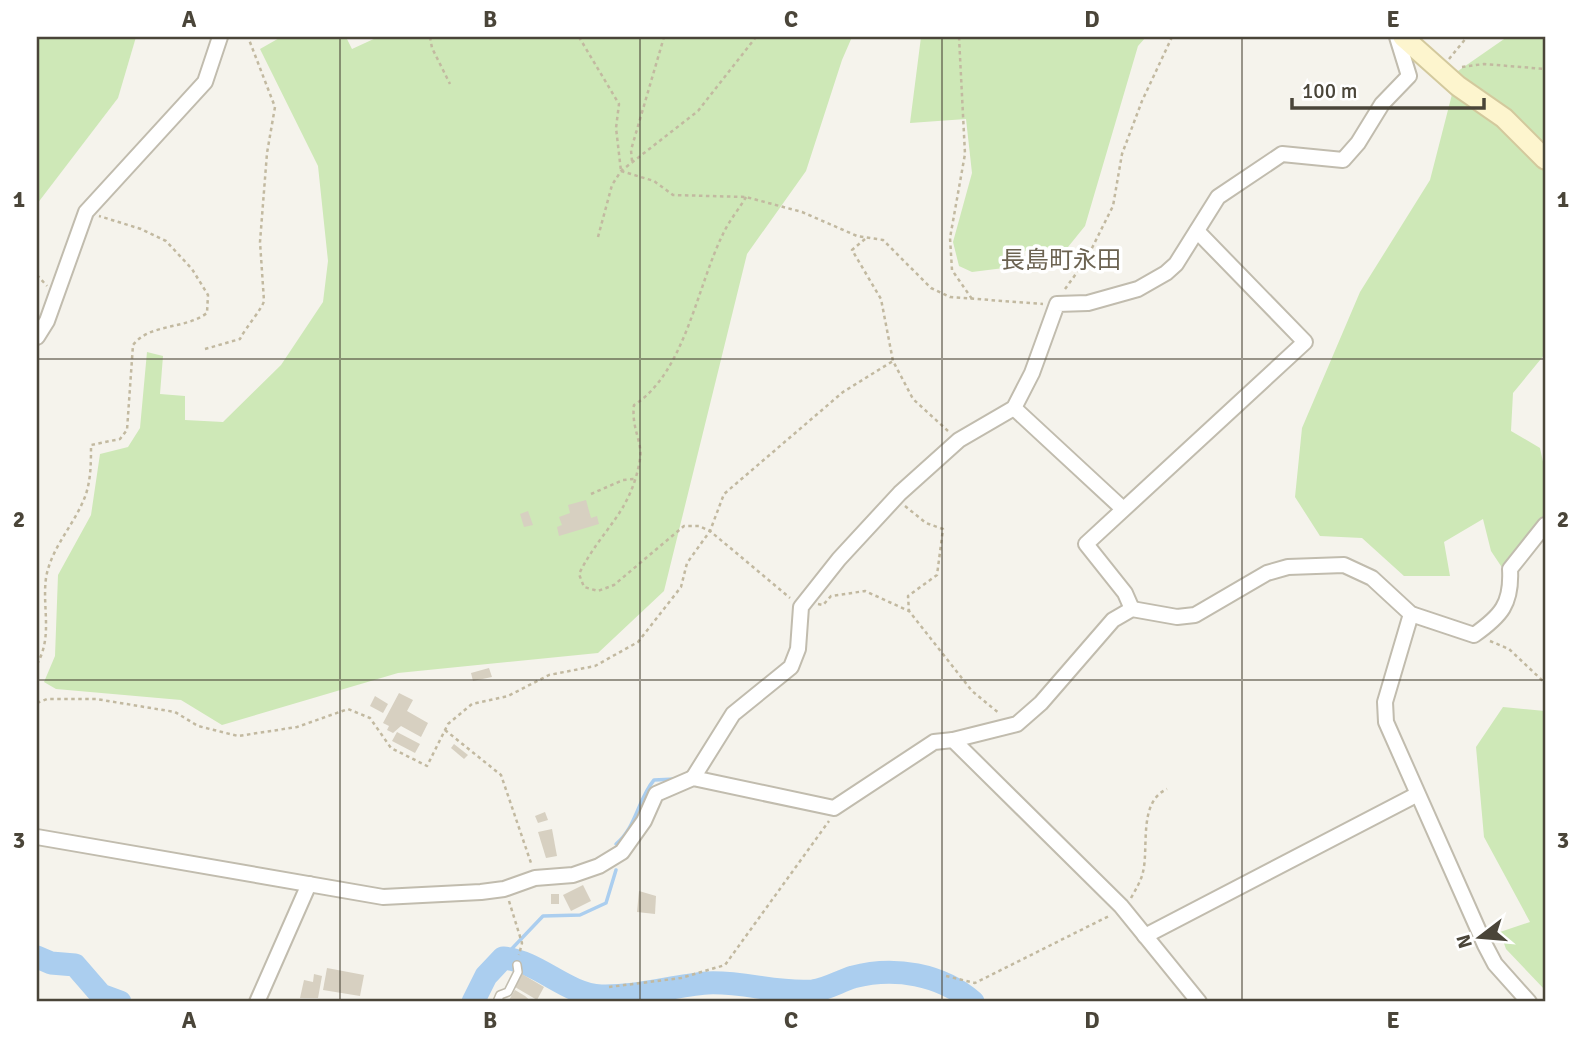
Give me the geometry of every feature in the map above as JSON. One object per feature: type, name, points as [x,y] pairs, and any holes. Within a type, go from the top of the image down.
[{"type":"street","points":[[37,337],[47,321],[86,212],[205,82],[220,37]]},
{"type":"street","points":[[37,837],[383,897],[506,888],[536,878],[573,875],[599,866],[622,852],[644,821],[656,794],[693,778],[733,714],[791,667],[798,649],[803,604],[839,559],[896,498],[959,440],[1014,408],[1032,373],[1057,304],[1088,303],[1138,289],[1176,264],[1218,197],[1282,154],[1343,160],[1358,143],[1382,104],[1409,76],[1397,37]]},
{"type":"street","points":[[1403,37],[1504,118],[1545,159]]},
{"type":"street","points":[[1132,609],[1125,593],[1086,544],[1305,342],[1197,230]]},
{"type":"street","points":[[1014,408],[1122,508]]},
{"type":"street","points":[[693,778],[834,808],[918,750],[934,742],[1017,724],[1041,703],[1113,621],[1132,609],[1177,617],[1195,615],[1267,573],[1288,567],[1330,564],[1357,569],[1411,614],[1474,635],[1499,618],[1511,590],[1510,569],[1545,525]]},
{"type":"street","points":[[1411,614],[1384,713],[1391,738],[1495,964],[1529,1002]]},
{"type":"street","points":[[953,740],[1123,908],[1199,1002]]},
{"type":"street","points":[[1145,936],[1416,795]]},
{"type":"street","points":[[257,1002],[309,884]]},
{"type":"lane","points":[[497,1002],[500,995],[508,992],[518,972],[517,965]]},
{"type":"path","points":[[205,349],[240,339],[250,318],[264,307],[260,242],[267,153],[275,107],[248,37]]},
{"type":"path","points":[[430,37],[432,48],[450,84]]},
{"type":"path","points":[[579,37],[619,104],[617,128],[621,171]]},
{"type":"path","points":[[632,162],[631,150],[663,52],[664,37]]},
{"type":"path","points":[[598,237],[612,185],[621,171],[698,111],[756,37]]},
{"type":"path","points":[[959,37],[965,154],[950,238],[952,270],[972,299]]},
{"type":"path","points":[[621,171],[654,181],[673,195],[746,197],[802,212],[857,236],[889,243],[931,288],[950,298],[1057,304],[1086,260],[1113,206],[1122,154],[1142,101],[1172,37]]},
{"type":"path","points":[[1441,70],[1467,37]]},
{"type":"path","points":[[1441,70],[1484,64],[1545,69]]},
{"type":"path","points":[[746,197],[723,233],[671,364],[651,395],[634,405],[632,424],[641,456],[630,499],[587,557],[579,574],[584,587],[598,591],[614,585],[684,526],[699,526],[710,531],[803,604],[823,605],[831,596],[844,592],[866,591],[909,611],[972,691],[1000,712],[1005,727]]},
{"type":"path","points":[[37,664],[46,648],[46,578],[55,552],[85,495],[91,474],[91,445],[120,439],[127,430],[133,345],[141,334],[197,320],[207,313],[208,295],[192,269],[166,241],[141,229],[86,212]]},
{"type":"path","points":[[868,238],[852,250],[881,299],[893,361],[913,399],[959,440]]},
{"type":"path","points":[[37,703],[47,699],[96,699],[175,712],[198,726],[238,736],[297,727],[348,709],[370,718],[391,748],[427,766],[445,730],[472,704],[508,696],[549,675],[595,666],[638,642],[681,587],[687,563],[710,531],[724,494],[843,392],[893,361]]},
{"type":"path","points":[[591,494],[623,480],[635,479]]},
{"type":"path","points":[[896,498],[926,523],[943,529],[937,575],[908,596],[909,611]]},
{"type":"path","points":[[1474,635],[1509,649],[1545,683]]},
{"type":"path","points":[[445,730],[501,775],[536,878]]},
{"type":"path","points":[[946,976],[975,983],[1123,908],[1143,873],[1151,808],[1158,796],[1167,789]]},
{"type":"path","points":[[609,987],[681,978],[725,965],[829,821],[834,808]]},
{"type":"path","points":[[506,888],[522,943],[520,952]]},
{"type":"green space","points":[[37,37],[136,37],[118,98],[37,204]]},
{"type":"green space","points":[[281,37],[346,37],[352,49],[378,37],[852,37],[806,171],[747,254],[664,591],[598,653],[398,673],[222,725],[181,700],[56,689],[44,682],[55,656],[58,575],[91,515],[100,454],[128,447],[140,428],[147,352],[163,356],[160,394],[185,396],[185,420],[223,422],[281,365],[323,302],[328,261],[318,166],[260,49]]},
{"type":"green space","points":[[921,37],[1146,37],[1138,46],[1085,226],[1068,247],[1029,248],[1004,268],[972,272],[959,266],[953,242],[972,173],[966,119],[910,123]]},
{"type":"green space","points":[[1507,37],[1545,37],[1545,354],[1513,393],[1511,431],[1540,448],[1545,471],[1545,519],[1503,569],[1491,551],[1483,519],[1444,542],[1450,576],[1404,576],[1362,538],[1320,536],[1295,497],[1302,428],[1360,292],[1430,180],[1458,71]]},
{"type":"green space","points":[[1503,707],[1545,711],[1545,990],[1506,949],[1500,932],[1530,922],[1484,837],[1476,747]]},
{"type":"building","points":[[586,500],[591,518],[597,516],[599,524],[559,536],[557,527],[562,525],[559,517],[570,513],[568,505]]},
{"type":"building","points":[[528,511],[533,525],[524,527],[520,514]]},
{"type":"building","points":[[489,668],[492,677],[473,681],[471,673]]},
{"type":"building","points":[[399,693],[413,700],[407,711],[428,723],[421,737],[401,726],[393,733],[387,730],[389,726],[383,723]]},
{"type":"building","points":[[375,696],[388,704],[383,713],[370,706]]},
{"type":"building","points":[[397,732],[420,744],[415,753],[392,741]]},
{"type":"building","points":[[454,744],[468,755],[464,759],[451,748]]},
{"type":"building","points":[[545,812],[548,820],[538,823],[535,816]]},
{"type":"building","points":[[552,829],[557,856],[546,858],[538,832]]},
{"type":"building","points":[[583,885],[591,901],[571,911],[563,895]]},
{"type":"building","points":[[639,891],[656,896],[655,914],[637,912]]},
{"type":"building","points":[[551,894],[559,894],[559,904],[551,904]]},
{"type":"building","points":[[327,968],[364,975],[360,996],[323,990]]},
{"type":"building","points":[[314,974],[322,976],[318,998],[300,998],[304,980],[313,982]]},
{"type":"building","points":[[522,974],[544,987],[537,1000],[515,987]]},
{"type":"building","points":[[515,990],[525,996],[532,1002],[509,1000]]},
{"type":"waterway","points":[[616,844],[633,822],[654,780],[675,779]]},
{"type":"waterway","points":[[503,958],[543,916],[580,915],[606,903],[616,870]]},
{"type":"waterway","points":[[37,957],[51,963],[75,965],[101,995],[120,1002]]},
{"type":"waterway","points":[[473,1002],[486,976],[503,958],[528,965],[576,990],[601,996],[628,995],[707,983],[813,991],[853,977],[885,972],[932,979],[960,992],[973,1002]]},
{"type":"district","name":"長島町永田","points":[[1061,260]]}]
